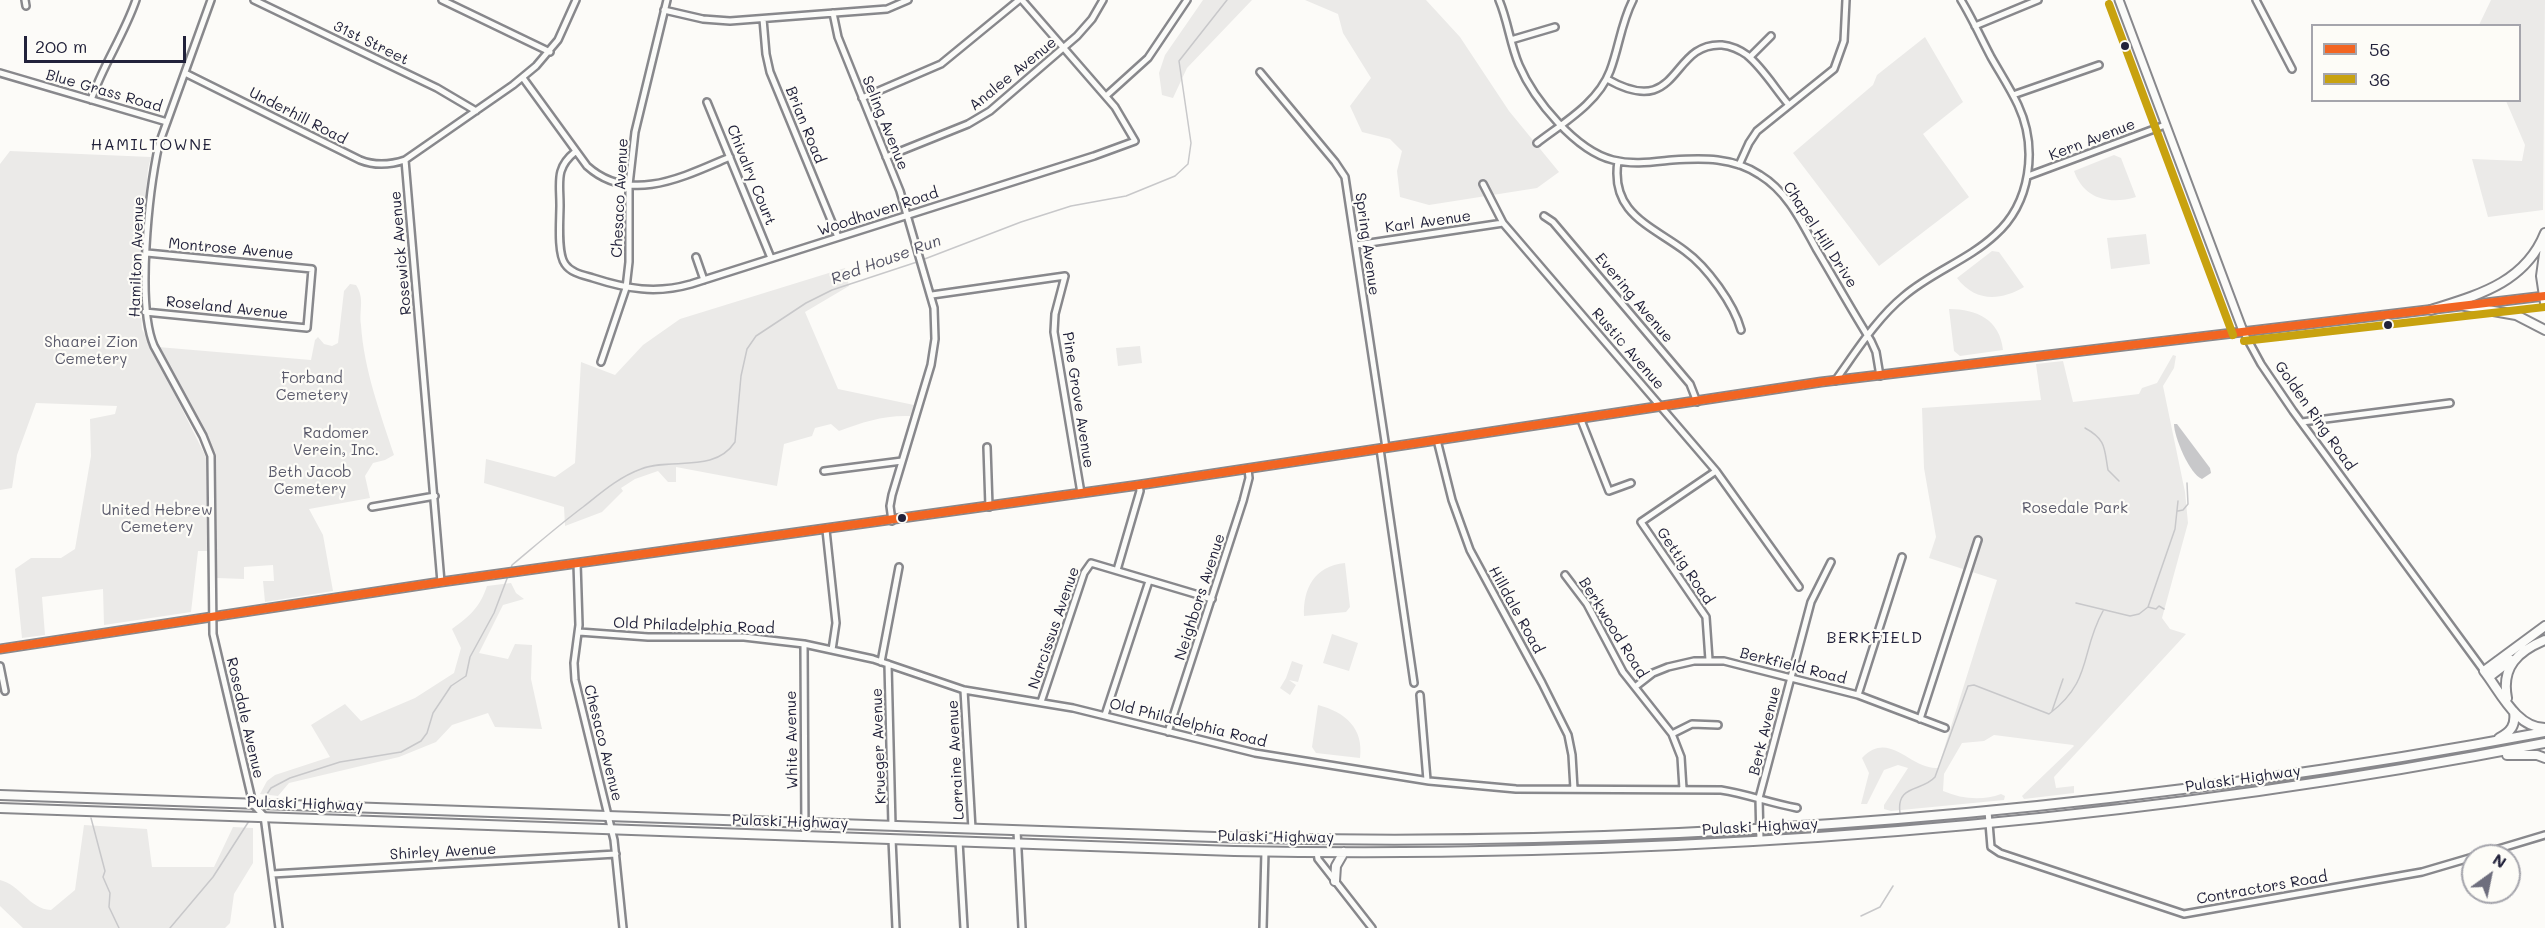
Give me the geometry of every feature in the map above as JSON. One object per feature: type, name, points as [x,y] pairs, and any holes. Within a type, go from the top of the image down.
[{"type":"highway","points":[[2431,310],[2485,292],[2506,282],[2524,266],[2545,233]]},
{"type":"highway","points":[[2545,247],[2541,276],[2545,298]]},
{"type":"highway","points":[[2465,306],[2517,315],[2545,330]]},
{"type":"highway","points":[[2486,674],[2545,626]]},
{"type":"highway","points":[[2486,674],[2545,640]]},
{"type":"highway","points":[[2508,703],[2506,675],[2517,655]]},
{"type":"highway","name":"Golden Ring Road","points":[[2486,674],[2514,712]]},
{"type":"highway","points":[[2514,712],[2527,725],[2545,730]]},
{"type":"highway","points":[[2490,742],[2512,729],[2515,720],[2514,712]]},
{"type":"highway","name":"Pulaski Highway","points":[[0,795],[1253,838],[1394,840],[1574,837],[1760,828],[1988,811],[2191,788],[2322,770],[2490,742],[2545,730]]},
{"type":"highway","name":"Pulaski Highway","points":[[0,808],[1265,851],[1547,850],[1760,841],[1989,822],[2205,798],[2481,756],[2545,743]]},
{"type":"highway","points":[[2481,756],[2523,754],[2545,758]]},
{"type":"highway","points":[[1335,881],[1336,866],[1344,852]]},
{"type":"main road","name":"Golden Ring Road","points":[[2122,1],[2165,125],[2243,331]]},
{"type":"main road","points":[[0,649],[441,582],[989,507],[1835,381],[2243,331],[2545,298]]},
{"type":"street","points":[[91,100],[101,71],[121,40],[136,0]]},
{"type":"street","name":"Hamilton Avenue","points":[[211,0],[167,122],[154,166],[145,312],[148,331],[154,346],[203,436],[211,456],[211,616]]},
{"type":"street","name":"31st Street","points":[[254,0],[437,88],[476,111]]},
{"type":"street","points":[[442,0],[550,52]]},
{"type":"street","points":[[405,160],[523,78],[550,52],[562,34],[576,0]]},
{"type":"street","name":"Chesaco Avenue","points":[[602,362],[626,288],[629,262],[629,186],[638,117],[667,0]]},
{"type":"street","points":[[664,10],[711,20],[763,19],[887,9],[908,0]]},
{"type":"street","points":[[862,98],[941,64],[1021,0],[1106,96],[1148,58],[1187,0]]},
{"type":"street","name":"Analee Avenue","points":[[886,157],[980,118],[997,106],[1087,26],[1103,0]]},
{"type":"street","name":"Chapel Hill Drive","points":[[1499,0],[1520,67],[1561,124],[1577,141],[1592,151],[1618,161],[1645,163],[1714,159],[1739,165],[1761,175],[1786,199],[1868,336],[1876,352],[1880,376]]},
{"type":"street","points":[[1537,143],[1594,96],[1607,79],[1624,18],[1633,0]]},
{"type":"street","points":[[1739,165],[1753,136],[1763,125],[1834,69],[1844,41],[1846,0]]},
{"type":"street","points":[[1835,381],[1868,336],[1903,296],[1995,236],[2017,207],[2028,176],[2027,134],[2021,112],[1961,0]]},
{"type":"street","points":[[1975,26],[2038,0]]},
{"type":"street","points":[[2256,0],[2292,69]]},
{"type":"street","name":"Seling Avenue","points":[[833,13],[838,37],[908,215],[932,295],[935,321],[933,358],[891,501],[892,520]]},
{"type":"street","name":"Brian Road","points":[[763,19],[770,72],[838,237]]},
{"type":"street","points":[[1511,40],[1555,27]]},
{"type":"street","points":[[1750,57],[1772,36]]},
{"type":"street","points":[[1607,79],[1625,89],[1648,91],[1665,85],[1694,53],[1710,46],[1732,47],[1750,57],[1789,105]]},
{"type":"street","points":[[2013,95],[2099,65]]},
{"type":"street","name":"Spring Avenue","points":[[1260,72],[1335,162],[1346,180],[1414,683]]},
{"type":"street","name":"Blue Grass Road","points":[[0,73],[167,122]]},
{"type":"street","name":"Underhill Road","points":[[185,73],[360,160],[386,165],[405,160]]},
{"type":"street","points":[[523,78],[575,152],[597,176],[612,182],[629,186],[667,182],[730,157]]},
{"type":"street","name":"Woodhaven Road","points":[[575,152],[564,161],[560,170],[562,260],[577,274],[626,288],[662,290],[704,280],[1135,141],[1106,96]]},
{"type":"street","name":"Chivalry Court","points":[[708,102],[771,258]]},
{"type":"street","name":"Kern Avenue","points":[[2028,176],[2165,125]]},
{"type":"street","name":"Rosewick Avenue","points":[[405,160],[441,582]]},
{"type":"street","points":[[1618,161],[1617,186],[1620,198],[1641,219],[1695,259],[1734,309],[1741,330]]},
{"type":"street","name":"Rustic Avenue","points":[[1483,184],[1503,223],[1716,471],[1799,587]]},
{"type":"street","name":"Evering Avenue","points":[[1544,216],[1553,222],[1690,384],[1697,402]]},
{"type":"street","name":"Karl Avenue","points":[[1356,245],[1503,223]]},
{"type":"street","name":"Montrose Avenue","points":[[147,254],[312,269],[307,328]]},
{"type":"street","points":[[696,257],[704,280]]},
{"type":"street","name":"Pine Grove Avenue","points":[[932,295],[1065,276],[1055,314],[1054,332],[1081,493]]},
{"type":"street","name":"Roseland Avenue","points":[[145,312],[307,328]]},
{"type":"street","name":"Golden Ring Road","points":[[2243,331],[2267,374],[2301,422],[2486,674]]},
{"type":"street","points":[[2301,422],[2450,402]]},
{"type":"street","points":[[1581,420],[1609,491],[1631,483]]},
{"type":"street","name":"Hilldale Road","points":[[1437,440],[1455,509],[1470,550],[1568,735],[1572,754],[1574,789]]},
{"type":"street","points":[[987,447],[989,507]]},
{"type":"street","points":[[824,471],[902,461]]},
{"type":"street","name":"Neighbors Avenue","points":[[1168,732],[1248,486],[1248,468]]},
{"type":"street","name":"Gettig Road","points":[[1709,660],[1706,617],[1641,522],[1716,471]]},
{"type":"street","points":[[1139,485],[1140,491],[1117,570],[1212,599]]},
{"type":"street","points":[[372,507],[435,496]]},
{"type":"street","points":[[826,530],[836,622],[832,650]]},
{"type":"street","points":[[1920,719],[1978,540]]},
{"type":"street","points":[[1858,694],[1902,557]]},
{"type":"street","name":"Berk Avenue","points":[[1760,841],[1759,798],[1811,602],[1832,562]]},
{"type":"street","name":"Narcissus Avenue","points":[[1041,702],[1084,573],[1091,563],[1117,570]]},
{"type":"street","name":"Chesaco Avenue","points":[[577,564],[579,632],[574,663],[575,680],[609,816],[616,854],[623,928]]},
{"type":"street","name":"Krueger Avenue","points":[[892,826],[884,663],[899,567]]},
{"type":"street","name":"Berkwood Road","points":[[1565,574],[1587,604],[1617,662],[1672,734],[1681,757],[1683,789]]},
{"type":"street","points":[[1105,715],[1149,581]]},
{"type":"street","name":"Rosedale Avenue","points":[[211,616],[213,634],[253,804],[264,816]]},
{"type":"street","name":"Old Philadelphia Road","points":[[579,632],[648,637],[744,637],[804,644],[884,663],[964,690],[1105,715],[1262,754],[1427,780],[1516,789],[1721,790],[1759,798],[1767,803],[1797,808]]},
{"type":"street","name":"White Avenue","points":[[804,644],[805,836]]},
{"type":"street","name":"Berkfield Road","points":[[1635,687],[1644,678],[1659,670],[1694,661],[1724,661],[1858,694],[1945,728]]},
{"type":"street","points":[[0,666],[5,691]]},
{"type":"street","name":"Lorraine Avenue","points":[[964,690],[972,829]]},
{"type":"street","points":[[1420,694],[1427,780]]},
{"type":"street","points":[[1672,734],[1692,724],[1718,725]]},
{"type":"street","name":"Contractors Road","points":[[1988,811],[1991,847],[2000,853],[2184,914],[2422,872],[2461,860]]},
{"type":"street","points":[[264,816],[279,928]]},
{"type":"street","points":[[1017,831],[1022,928]]},
{"type":"street","name":"Contractors Road","points":[[2515,844],[2545,835]]},
{"type":"street","points":[[892,839],[896,928]]},
{"type":"street","points":[[959,841],[964,928]]},
{"type":"street","points":[[1263,928],[1265,851]]},
{"type":"street","points":[[1317,852],[1318,859],[1372,928]]},
{"type":"street","name":"Shirley Avenue","points":[[272,874],[616,854]]},
{"type":"green space","points":[[1203,0],[1252,0],[1187,68],[1173,98],[1162,95],[1159,73],[1165,55]]},
{"type":"green space","points":[[1305,0],[1426,0],[1460,37],[1509,111],[1559,172],[1537,188],[1429,205],[1400,197],[1397,171],[1402,151],[1390,139],[1362,132],[1350,106],[1371,78],[1343,33],[1338,14]]},
{"type":"green space","points":[[2491,0],[2545,0],[2543,210],[2488,217],[2472,159],[2522,161],[2525,145],[2506,102],[2521,102],[2521,24],[2479,24]]},
{"type":"green space","points":[[1925,37],[1963,102],[1923,134],[1969,197],[1879,266],[1793,153],[1873,85],[1877,75]]},
{"type":"green space","points":[[10,151],[151,157],[141,250],[142,329],[206,457],[207,551],[198,551],[191,612],[104,625],[103,589],[42,597],[45,635],[22,638],[15,569],[31,558],[61,558],[75,549],[91,456],[90,419],[115,414],[117,406],[36,403],[17,455],[12,488],[0,490],[0,164]]},
{"type":"green space","points":[[2114,155],[2121,158],[2136,197],[2116,200],[2099,198],[2084,188],[2078,180],[2074,171]]},
{"type":"green space","points":[[2146,234],[2150,264],[2111,269],[2107,238]]},
{"type":"green space","points":[[1992,251],[1999,252],[2024,287],[2006,295],[1988,297],[1972,292],[1957,278]]},
{"type":"green space","points":[[845,268],[849,286],[805,312],[838,389],[914,405],[910,416],[874,420],[839,431],[831,424],[815,428],[812,436],[784,444],[777,486],[676,467],[676,482],[668,482],[658,471],[635,479],[621,488],[623,491],[602,512],[565,526],[564,507],[484,483],[486,459],[555,477],[575,463],[581,362],[615,375],[643,345],[680,319]]},
{"type":"green space","points":[[350,284],[356,285],[359,290],[365,358],[394,455],[373,463],[365,476],[370,498],[309,509],[323,535],[333,591],[265,602],[263,581],[274,581],[273,565],[244,567],[244,579],[217,578],[216,454],[158,347],[311,360],[315,340],[318,337],[324,344],[332,346],[338,343],[344,291]]},
{"type":"green space","points":[[1949,309],[1969,311],[1985,318],[1997,331],[2003,350],[1960,356],[1954,351]]},
{"type":"green space","points":[[1140,346],[1142,363],[1118,366],[1116,348]]},
{"type":"green space","name":"Rosedale Park","points":[[2173,355],[2176,356],[2174,368],[2163,386],[2185,492],[2188,523],[2162,618],[2170,629],[2186,634],[2054,777],[2056,788],[2074,786],[2074,793],[2024,799],[2022,796],[2073,745],[1994,735],[1984,741],[1962,743],[1944,774],[1943,791],[1972,798],[1987,798],[2001,794],[2005,796],[2004,800],[1891,811],[1884,809],[1884,805],[1908,768],[1898,765],[1884,770],[1867,804],[1861,804],[1869,773],[1862,758],[1872,750],[1891,749],[1918,763],[1938,768],[1997,580],[1929,558],[1936,537],[1924,468],[1922,408],[2041,400],[2036,364],[2063,361],[2073,402],[2139,394],[2142,388],[2157,383]]},
{"type":"green space","points":[[1345,563],[1350,607],[1346,612],[1304,616],[1308,588],[1318,574],[1334,565]]},
{"type":"green space","points":[[511,583],[516,593],[524,599],[503,605],[479,653],[508,659],[515,644],[532,645],[531,679],[542,729],[495,727],[488,713],[452,725],[436,742],[399,757],[289,783],[278,796],[260,794],[267,781],[275,775],[330,757],[311,725],[345,704],[361,721],[415,698],[454,673],[461,648],[452,629],[474,610],[487,586]]},
{"type":"green space","points":[[1332,634],[1358,643],[1349,671],[1323,663]]},
{"type":"green space","points":[[1292,661],[1303,665],[1298,682],[1289,680],[1296,685],[1290,695],[1280,688]]},
{"type":"green space","points":[[1318,705],[1337,712],[1351,723],[1359,738],[1360,758],[1316,753],[1312,747]]},
{"type":"green space","points":[[84,825],[147,829],[152,867],[214,867],[233,827],[253,828],[253,863],[234,894],[230,923],[225,928],[23,928],[0,906],[0,880],[14,887],[37,906],[51,910],[75,890]]},
{"type":"shaded area","points":[[2174,424],[2177,424],[2210,468],[2211,473],[2202,479],[2193,471],[2184,455]]},
{"type":"waterway","name":"Red House Run","points":[[922,260],[1021,222],[1071,206],[1126,196],[1175,176],[1188,164],[1191,143],[1179,61],[1227,0]]},
{"type":"waterway","name":"Red House Run","points":[[511,569],[512,565],[556,528],[625,476],[653,466],[704,461],[726,452],[735,442],[741,376],[747,349],[756,336],[806,303],[832,290],[917,262]]},
{"type":"waterway","points":[[2085,428],[2101,441],[2108,470],[2119,481]]},
{"type":"waterway","points":[[2178,511],[2183,510],[2188,504],[2187,483]]},
{"type":"waterway","points":[[2076,603],[2130,616],[2139,614],[2148,607],[2175,529],[2178,501]]},
{"type":"waterway","name":"Red House Run","points":[[263,800],[271,788],[290,778],[340,762],[401,752],[421,741],[427,733],[433,713],[451,686],[466,676],[470,657],[494,613],[508,576]]},
{"type":"waterway","points":[[2148,607],[2156,609],[2159,606],[2164,609]]},
{"type":"waterway","points":[[1900,813],[1902,797],[1935,777],[1968,686],[1974,685],[2049,714],[2073,690],[2103,611]]},
{"type":"waterway","points":[[2052,711],[2063,679]]},
{"type":"waterway","points":[[91,818],[105,871],[103,877],[110,893],[109,907],[119,928]]},
{"type":"waterway","name":"Red House Run","points":[[170,928],[213,877],[249,821]]},
{"type":"waterway","points":[[1861,916],[1880,907],[1893,886]]},
{"type":"transit line","name":"36","points":[[2109,4],[2233,335]]},
{"type":"transit line","name":"56","points":[[0,649],[441,582],[1139,485],[1821,382],[2545,296]]},
{"type":"transit line","name":"36","points":[[2244,341],[2545,307]]},
{"type":"district","name":"HAMILTOWNE","points":[[152,145]]},
{"type":"district","name":"BERKFIELD","points":[[1875,638]]},
{"type":"park label","name":"Shaarei Zion Cemetery","points":[[91,350]]},
{"type":"park label","name":"Forband Cemetery","points":[[312,386]]},
{"type":"park label","name":"Radomer Verein, Inc.","points":[[336,442]]},
{"type":"park label","name":"Beth Jacob Cemetery","points":[[310,480]]},
{"type":"park label","name":"United Hebrew Cemetery","points":[[157,518]]}]
